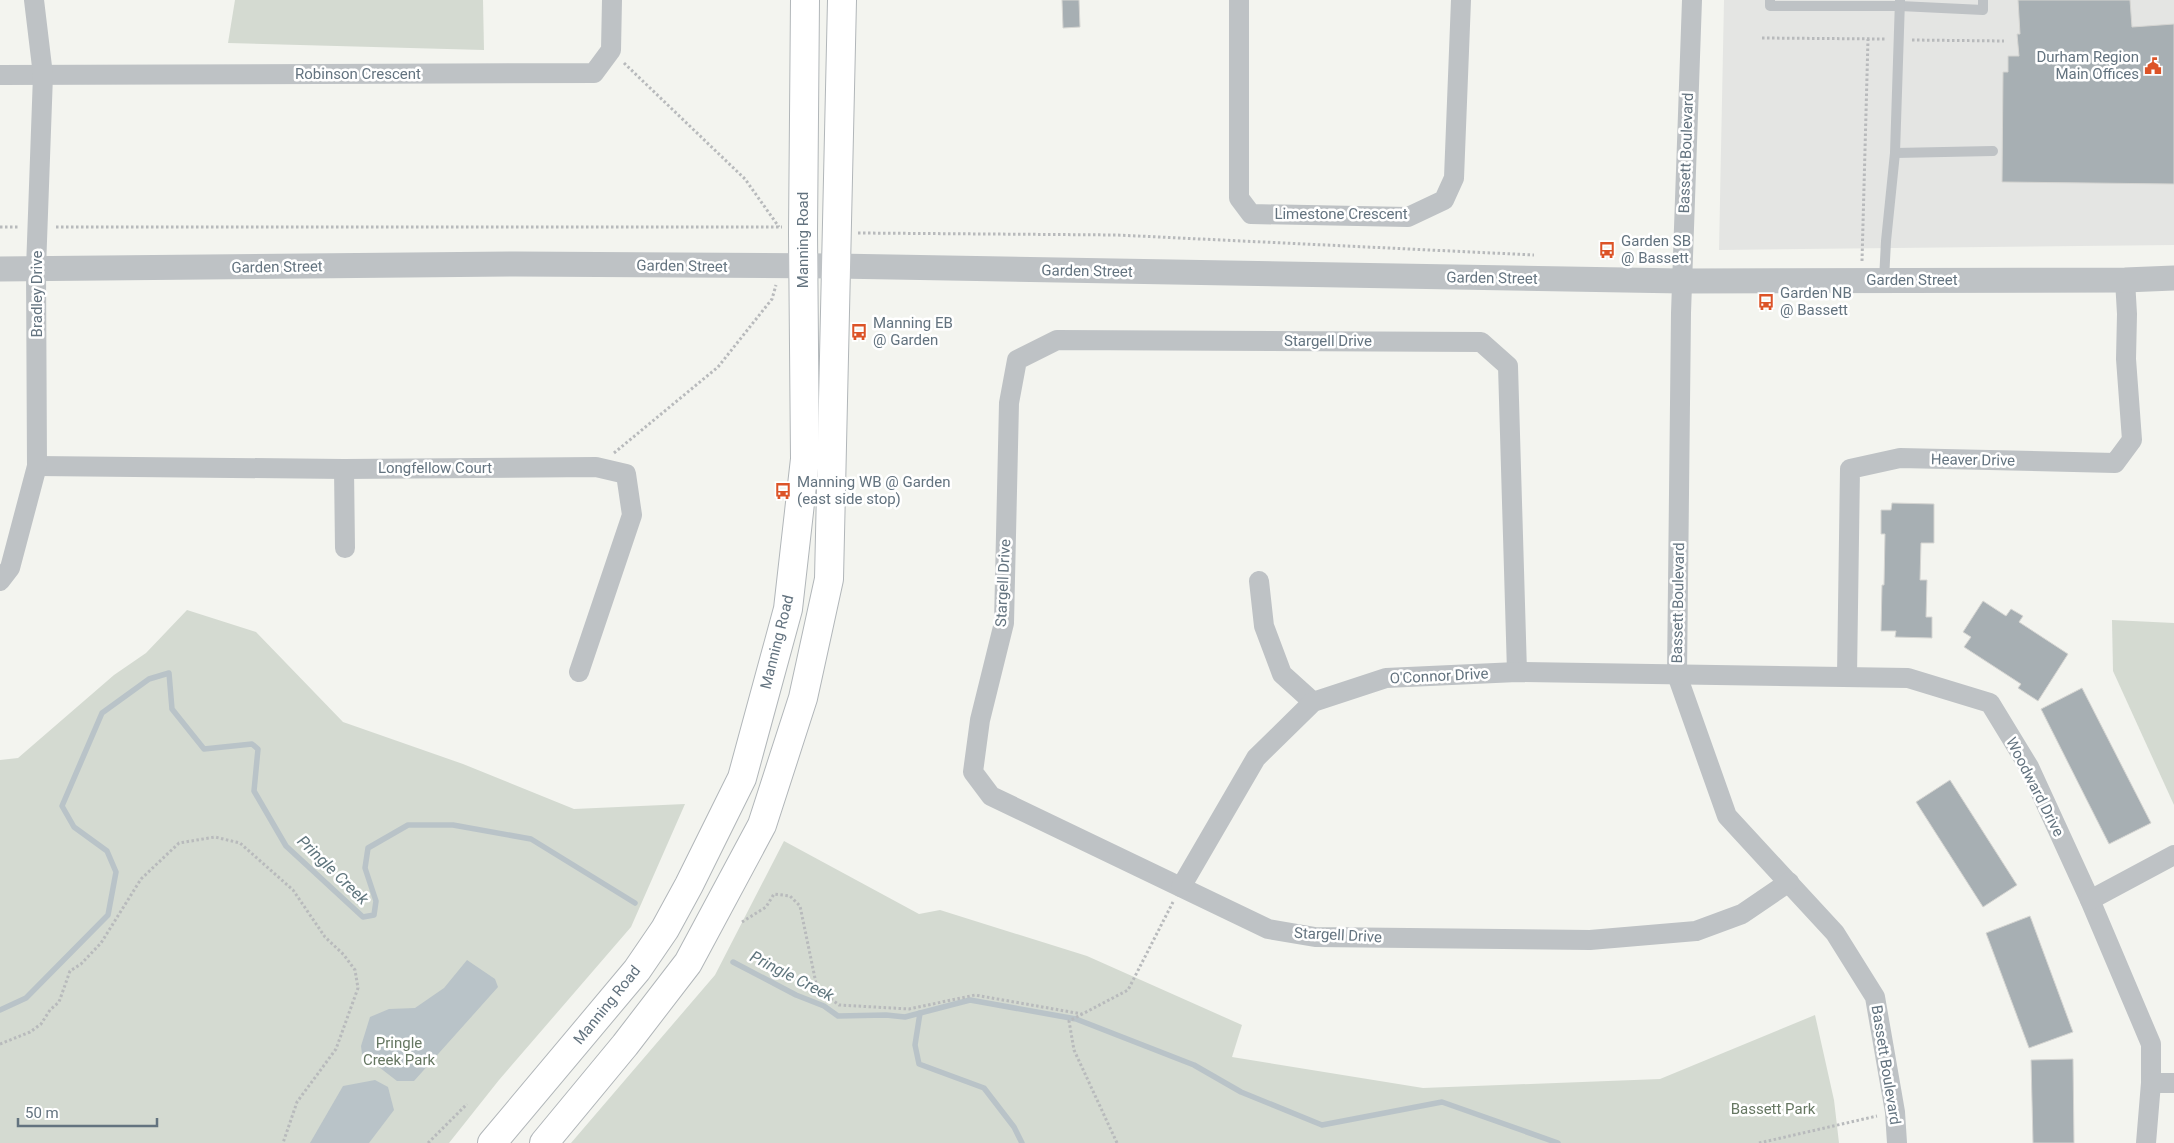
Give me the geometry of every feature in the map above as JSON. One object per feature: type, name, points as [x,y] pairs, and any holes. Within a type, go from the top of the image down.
[{"type":"main road","name":"Manning Road","points":[[492,1143],[637,970],[665,929],[742,778],[788,609],[805,459],[803,233],[805,0]]},
{"type":"main road","points":[[544,1143],[625,1046],[688,963],[762,826],[803,698],[829,579],[842,0]]},
{"type":"street","name":"Bradley Drive","points":[[0,582],[10,568],[37,466],[36,270],[43,75],[34,0]]},
{"type":"street","name":"Robinson Crescent","points":[[43,75],[594,73],[611,50],[612,0]]},
{"type":"street","name":"Limestone Crescent","points":[[1238,0],[1239,198],[1251,214],[1408,217],[1444,200],[1454,178],[1461,0]]},
{"type":"street","name":"Bassett Boulevard","points":[[1692,0],[1682,281],[1677,675],[1727,816],[1836,933],[1874,997],[1895,1112],[1898,1143]]},
{"type":"street","points":[[0,75],[43,75]]},
{"type":"street","name":"Garden Street","points":[[0,269],[515,264],[836,266],[1682,281],[2125,280],[2174,278]]},
{"type":"street","name":"Heaver Drive","points":[[1847,676],[1850,469],[1900,458],[2115,464],[2132,440],[2126,359],[2127,314],[2125,280]]},
{"type":"street","name":"Stargell Drive","points":[[1517,672],[1508,366],[1481,342],[1057,340],[1017,360],[1009,403],[1004,623],[980,720],[973,772],[991,796],[1268,929],[1316,937],[1590,940],[1696,931],[1742,914],[1789,882]]},
{"type":"street","name":"Longfellow Court","points":[[37,466],[344,469],[596,467],[626,474],[632,515],[579,672]]},
{"type":"street","points":[[344,469],[345,548]]},
{"type":"street","points":[[1258,581],[1264,626],[1282,674],[1313,702]]},
{"type":"street","name":"O'Connor Drive","points":[[1181,887],[1256,758],[1313,702],[1386,678],[1517,672],[1677,675]]},
{"type":"street","name":"Woodward Drive","points":[[1677,675],[1908,678],[1990,703],[2029,767],[2090,900],[2150,1044],[2150,1083],[2146,1143]]},
{"type":"street","points":[[2090,900],[2174,855]]},
{"type":"street","points":[[2150,1083],[2174,1083]]},
{"type":"lane","points":[[1770,0],[1770,6],[1900,3],[1983,10],[1983,0]]},
{"type":"lane","points":[[1873,280],[1886,241],[1895,153],[1900,3]]},
{"type":"lane","points":[[1895,153],[1993,151]]},
{"type":"path","points":[[1868,39],[1873,280]]},
{"type":"path","points":[[0,227],[779,226],[803,233]]},
{"type":"path","points":[[837,233],[1117,235],[1543,255]]},
{"type":"path","points":[[0,1044],[30,1032],[41,1024],[50,1010],[60,1002],[70,971],[82,964],[101,943],[140,879],[179,843],[215,836],[240,844],[293,890],[325,937],[344,955],[355,970],[358,988],[336,1049],[297,1102],[283,1143]]},
{"type":"path","points":[[1117,1143],[1074,1050],[1069,1021],[1128,990],[1181,887]]},
{"type":"path","points":[[742,922],[766,907],[774,894],[790,896],[800,906],[817,988],[839,1006],[909,1009],[975,994],[1082,1014]]},
{"type":"path","points":[[428,1143],[467,1104]]},
{"type":"path","points":[[1759,1143],[1895,1112]]},
{"type":"shaded area","points":[[1724,0],[2174,0],[2174,245],[1719,250]]},
{"type":"shaded area","points":[[467,960],[495,979],[498,987],[414,1081],[397,1081],[362,1054],[361,1046],[370,1017],[389,1009],[415,1008],[444,988]]},
{"type":"shaded area","points":[[375,1080],[388,1087],[394,1110],[369,1143],[310,1143],[343,1086]]},
{"type":"green space","points":[[235,0],[483,0],[484,50],[228,43]]},
{"type":"green space","name":"Pringle Creek Park","points":[[187,610],[256,632],[343,722],[463,764],[574,809],[685,804],[631,927],[499,1080],[449,1143],[0,1143],[0,760],[18,758],[114,675],[146,653]]},
{"type":"green space","points":[[2112,620],[2174,623],[2174,805],[2113,671]]},
{"type":"green space","name":"Bassett Park","points":[[784,841],[919,914],[940,910],[1087,956],[1242,1025],[1232,1057],[1423,1088],[1660,1079],[1815,1015],[1834,1100],[1839,1143],[571,1143],[715,975]]},
{"type":"building","points":[[1062,0],[1079,0],[1080,27],[1063,28]]},
{"type":"building","points":[[2018,0],[2130,0],[2132,27],[2174,24],[2174,184],[2002,182],[2003,72],[2008,72],[2008,56],[2019,56],[2017,34],[2020,34]]},
{"type":"building","points":[[1892,503],[1934,504],[1934,543],[1921,543],[1920,580],[1927,580],[1926,617],[1932,617],[1932,638],[1895,637],[1896,631],[1881,631],[1885,534],[1881,534],[1881,510],[1891,510]]},
{"type":"building","points":[[1983,601],[2006,616],[2011,609],[2023,616],[2019,622],[2068,654],[2038,701],[2018,688],[2021,684],[1964,647],[1971,637],[1963,632]]},
{"type":"building","points":[[2082,688],[2151,823],[2109,844],[2041,709]]},
{"type":"building","points":[[1950,780],[2017,885],[1983,907],[1916,802]]},
{"type":"building","points":[[2030,916],[2073,1032],[2029,1048],[1986,933]]},
{"type":"building","points":[[2073,1059],[2074,1143],[2033,1143],[2031,1060]]},
{"type":"waterway","name":"Pringle Creek","points":[[0,1010],[26,998],[108,915],[116,872],[107,851],[74,827],[62,806],[102,713],[149,679],[169,673],[172,709],[204,749],[252,744],[258,749],[254,791],[286,846],[363,917],[374,915],[376,901],[365,868],[368,848],[408,825],[453,825],[531,839],[635,903]]},
{"type":"waterway","points":[[733,962],[796,995],[824,1006],[838,1016],[886,1015],[905,1017],[970,1000],[1076,1019],[1194,1065],[1241,1092],[1322,1125],[1442,1102],[1558,1143]]},
{"type":"waterway","name":"Pringle Creek","points":[[920,1013],[915,1045],[919,1064],[984,1088],[1014,1127],[1022,1143]]},
{"type":"place","name":"Durham Region Main Offices","points":[[2153,66]]},
{"type":"place","name":"Garden SB @ Bassett","points":[[1607,250]]},
{"type":"place","name":"Garden NB @ Bassett","points":[[1766,302]]},
{"type":"place","name":"Manning EB @ Garden","points":[[859,332]]},
{"type":"place","name":"Manning WB @ Garden (east side stop)","points":[[783,491]]}]
